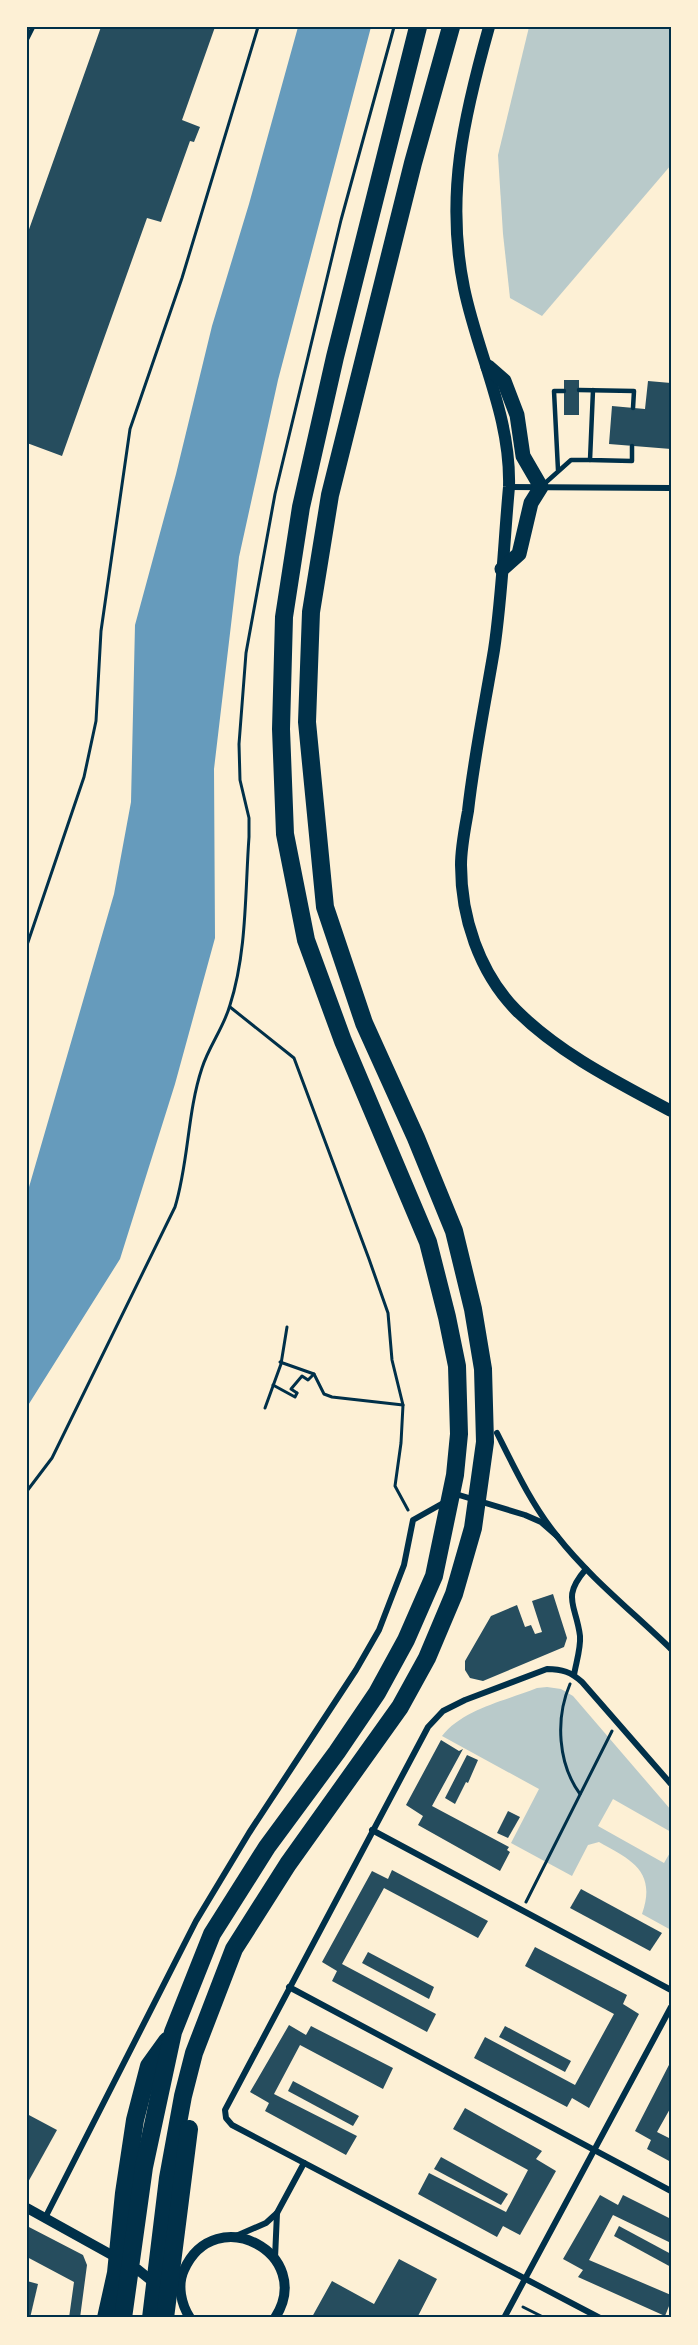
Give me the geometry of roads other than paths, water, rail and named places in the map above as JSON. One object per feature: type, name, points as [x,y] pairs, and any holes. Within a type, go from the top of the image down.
[{"type":"highway","points":[[106,2318],[120,2306],[154,2113],[173,2032],[212,1934],[267,1846],[337,1752],[377,1693],[406,1640],[434,1576],[455,1475],[459,1434],[456,1366],[447,1317],[428,1242],[343,1041],[306,940],[285,834],[281,729],[284,617],[301,507],[335,357],[418,27]]},
{"type":"highway","points":[[413,163],[440,27]]},
{"type":"highway","points":[[165,2318],[170,2223],[170,2166],[194,2053],[234,1949],[288,1864],[400,1707],[427,1658],[454,1594],[473,1528],[485,1442],[483,1369],[473,1309],[454,1232],[416,1138],[364,1023],[325,907],[307,722],[311,612],[330,495],[413,163],[451,27]]},
{"type":"highway","points":[[120,2306],[116,2273],[124,2193],[135,2120],[149,2067],[173,2032]]},
{"type":"highway","points":[[151,2318],[170,2223]]},
{"type":"main road","points":[[489,27],[469,98],[458,157],[456,197],[464,286],[499,403],[510,469],[494,648],[474,760],[461,864],[465,902],[474,945],[492,978],[515,1009],[555,1042],[592,1068],[671,1111]]},
{"type":"main road","points":[[488,367],[504,381],[517,415],[523,456],[541,487],[531,503],[519,554],[502,570]]},
{"type":"street","points":[[509,488],[671,488]]},
{"type":"street","points":[[497,1433],[524,1487],[557,1536],[586,1569],[671,1649]]},
{"type":"street","points":[[45,2218],[196,1921],[249,1833],[356,1670],[379,1630],[404,1565],[413,1520],[459,1495],[525,1515],[541,1522],[557,1536]]},
{"type":"street","points":[[574,1675],[580,1638],[572,1600],[573,1587],[586,1569]]},
{"type":"street","points":[[600,2318],[232,2125],[226,2118],[225,2110],[428,1727],[443,1711],[465,1700],[547,1669],[561,1669],[574,1675],[671,1784]]},
{"type":"street","points":[[372,1830],[671,1990]]},
{"type":"street","points":[[289,1987],[671,2191]]},
{"type":"street","points":[[504,2318],[671,2007]]},
{"type":"street","points":[[190,2318],[182,2303],[180,2288],[182,2273],[189,2260],[201,2247],[217,2239],[235,2236],[266,2223],[277,2213],[304,2163]]},
{"type":"street","points":[[27,2208],[137,2269],[182,2303]]},
{"type":"street","points":[[275,2258],[277,2213]]},
{"type":"street","points":[[235,2236],[264,2247],[275,2258],[283,2277],[284,2318]]},
{"type":"street","points":[[137,2269],[166,2268],[189,2260]]},
{"type":"street","points":[[275,2318],[284,2298]]},
{"type":"lane","points":[[27,39],[33,27]]},
{"type":"lane","points":[[579,390],[634,392],[633,408]]},
{"type":"lane","points":[[590,460],[593,390]]},
{"type":"lane","points":[[558,470],[554,391],[564,391]]},
{"type":"lane","points":[[541,487],[571,460],[632,461],[632,446]]},
{"type":"water","points":[[298,27],[371,27],[278,380],[239,557],[214,769],[215,938],[175,1084],[120,1259],[27,1407],[27,1194],[114,894],[131,802],[135,625],[176,474],[212,326],[249,204]]}]
